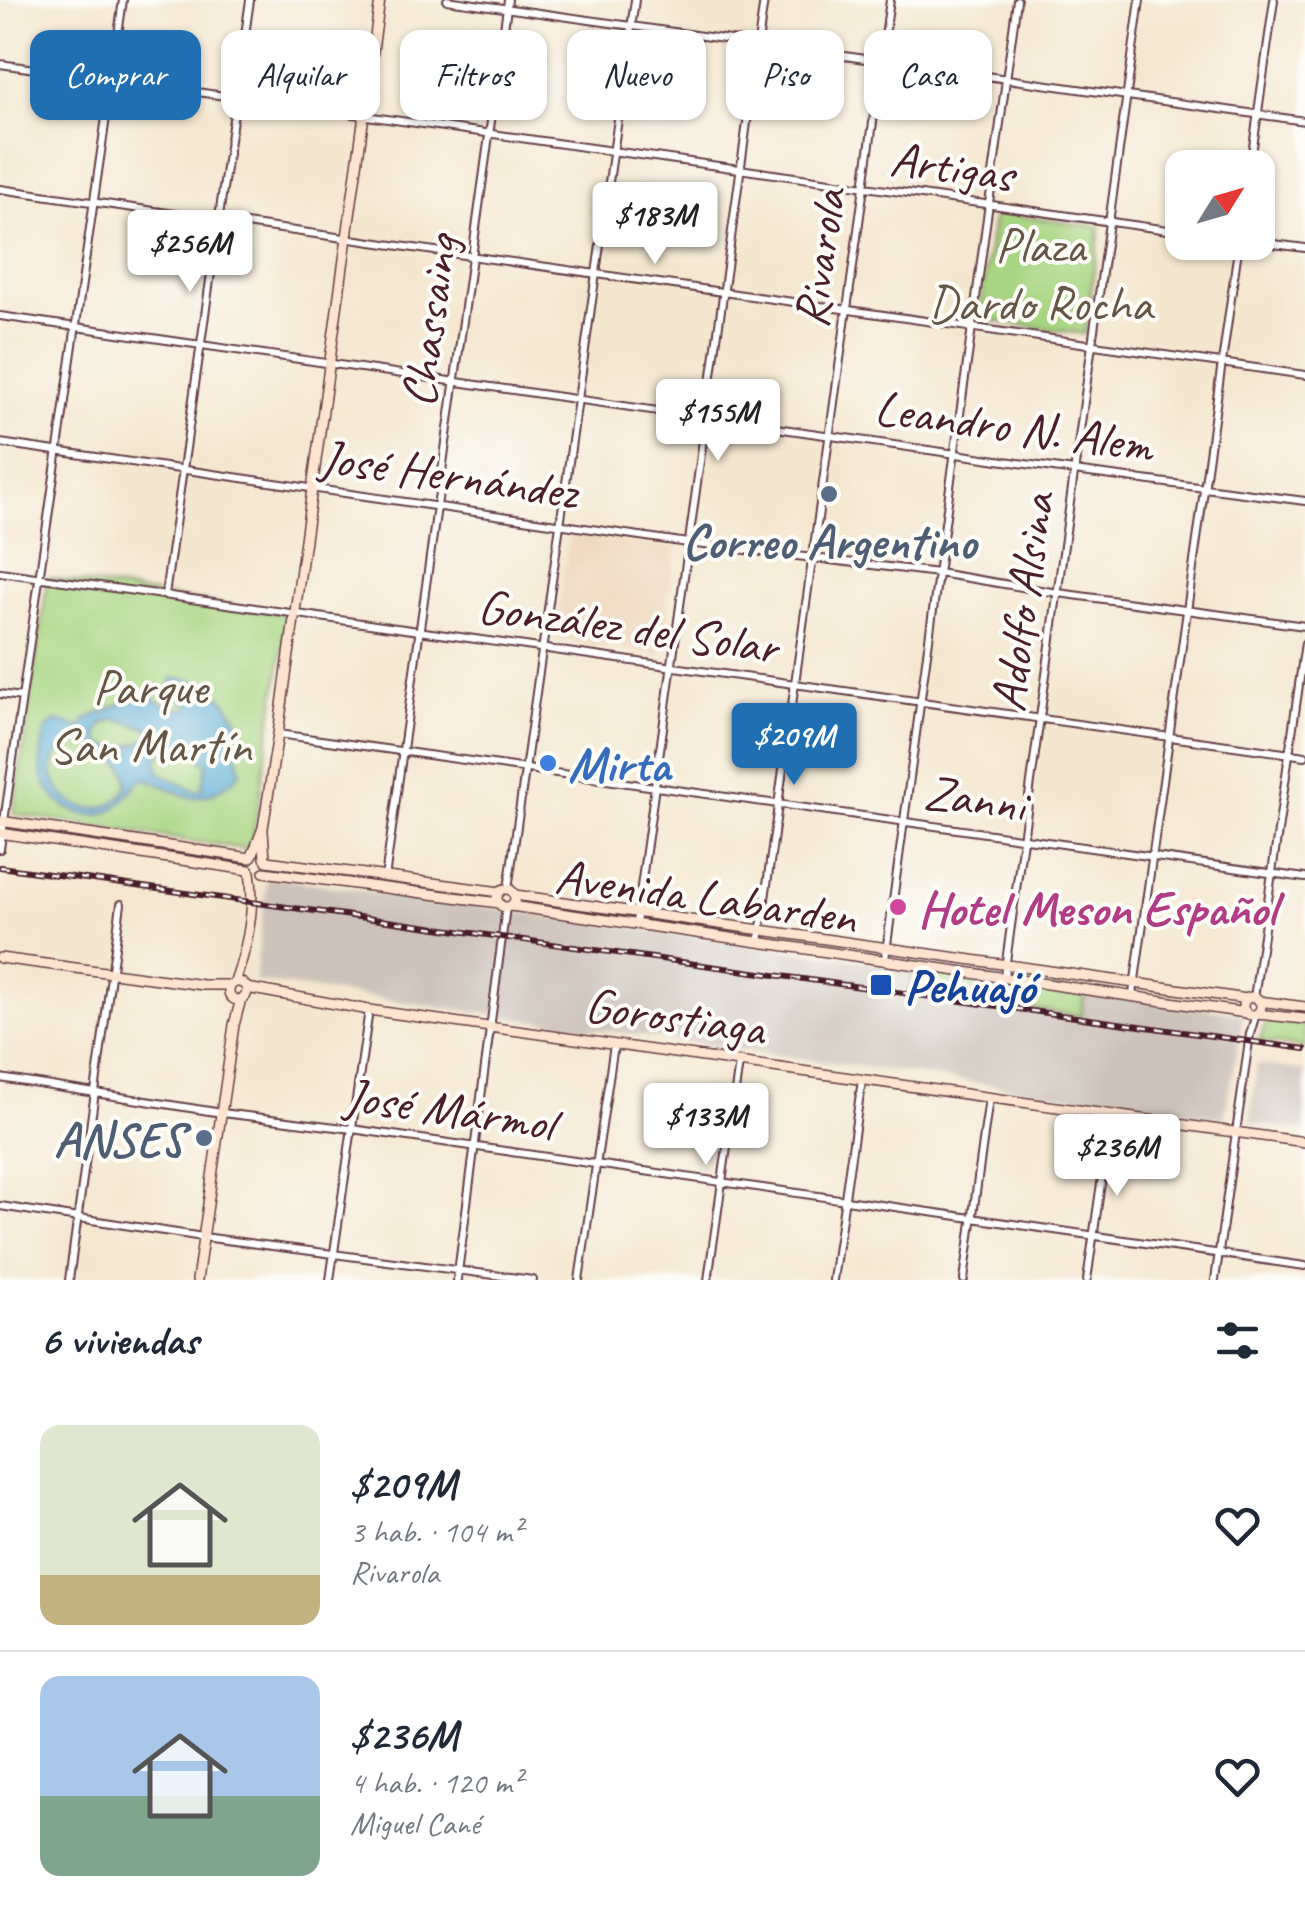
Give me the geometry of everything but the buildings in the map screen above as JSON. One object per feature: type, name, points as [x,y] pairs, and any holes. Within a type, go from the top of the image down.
[{"type":"main road","points":[[376,30],[380,0]]},
{"type":"main road","points":[[254,893],[249,871],[263,828],[278,734],[364,120]]},
{"type":"main road","points":[[2,821],[251,857]]},
{"type":"main road","points":[[197,1280],[243,958],[254,893],[266,860],[263,828]]},
{"type":"main road","points":[[1,833],[249,871]]},
{"type":"main road","name":"Avenida Labarden","points":[[251,857],[506,899],[1005,971],[1305,1007]]},
{"type":"main road","name":"Avenida Labarden","points":[[249,871],[384,889],[506,899]]},
{"type":"main road","name":"Gorostiaga","points":[[0,958],[1305,1142]]},
{"type":"main road","name":"Avenida Labarden","points":[[1134,988],[1252,1014],[1305,1019]]},
{"type":"main road","points":[[1253,999],[1261,1008],[1252,1014],[1244,1004],[1253,999]]},
{"type":"street","points":[[119,30],[123,0]]},
{"type":"street","points":[[246,30],[250,0]]},
{"type":"street","points":[[447,0],[507,4],[726,40]]},
{"type":"street","points":[[457,1280],[506,899],[635,0]]},
{"type":"street","points":[[760,30],[764,0]]},
{"type":"street","name":"Rivarola","points":[[886,30],[890,0]]},
{"type":"street","points":[[886,953],[1018,0]]},
{"type":"street","name":"Adolfo Alsina","points":[[1005,971],[1140,0]]},
{"type":"street","points":[[1253,150],[1274,0]]},
{"type":"street","name":"Chassaing","points":[[384,889],[507,4]]},
{"type":"street","name":"Artigas","points":[[0,64],[30,68]]},
{"type":"street","points":[[992,76],[1305,120]]},
{"type":"street","name":"Artigas","points":[[380,119],[1165,230]]},
{"type":"street","points":[[0,849],[106,120]]},
{"type":"street","points":[[165,595],[233,120]]},
{"type":"street","points":[[636,918],[747,120]]},
{"type":"street","name":"Rivarola","points":[[760,936],[873,120]]},
{"type":"street","points":[[0,190],[1305,375]]},
{"type":"street","points":[[1275,244],[1305,248]]},
{"type":"street","points":[[1134,988],[1236,260]]},
{"type":"street","name":"Leandro N. Alem","points":[[0,316],[329,366],[1305,501]]},
{"type":"street","name":"José Hernández","points":[[0,443],[688,543],[938,572],[1058,593],[1305,626]]},
{"type":"street","name":"González del Solar","points":[[0,572],[1305,756]]},
{"type":"street","points":[[1253,999],[1305,643]]},
{"type":"street","points":[[0,694],[22,697]]},
{"type":"street","name":"Zanni","points":[[278,734],[1305,878]]},
{"type":"street","points":[[69,1280],[121,904]]},
{"type":"street","points":[[330,1280],[370,1010]]},
{"type":"street","points":[[1215,1280],[1252,1014]]},
{"type":"street","points":[[580,1280],[614,1044]]},
{"type":"street","points":[[708,1280],[739,1062]]},
{"type":"street","name":"José Mármol","points":[[0,1078],[222,1114],[352,1129],[1305,1266]]},
{"type":"street","points":[[834,1280],[862,1080]]},
{"type":"street","points":[[964,1280],[989,1098]]},
{"type":"street","points":[[1088,1280],[1111,1114]]},
{"type":"street","points":[[0,1206],[532,1280]]},
{"type":"shaded area","points":[[569,533],[675,547],[662,654],[555,640]]},
{"type":"shaded area","points":[[267,877],[1244,1014],[1224,1118],[255,981]]},
{"type":"shaded area","points":[[1257,1064],[1305,1071],[1305,1130],[1250,1123]]},
{"type":"green space","name":"Plaza Dardo Rocha","points":[[994,212],[1100,227],[1085,334],[979,319]]},
{"type":"green space","name":"Parque San Martín","points":[[48,578],[288,615],[251,850],[13,814]]},
{"type":"green space","points":[[913,967],[1085,992],[1081,1016],[909,991]]},
{"type":"green space","points":[[1267,1020],[1305,1025],[1305,1048],[1259,1041]]},
{"type":"water","points":[[173,678],[195,681],[227,703],[238,722],[232,736],[241,772],[237,777],[218,790],[196,797],[143,779],[115,808],[99,814],[76,812],[56,799],[41,768],[46,729],[56,721],[81,728],[86,719],[146,693],[164,705],[185,710],[190,706],[170,686]],"holes":[[[116,719],[152,729],[150,738],[120,747],[101,744],[98,734],[104,723]],[[80,741],[113,757],[127,774],[123,793],[112,803],[96,808],[68,799],[53,774],[54,761],[62,749]],[[166,747],[191,749],[207,764],[202,790],[193,790],[159,772],[157,759]]]},
{"type":"railway","points":[[0,867],[1305,1049]]},
{"type":"place","name":"Correo Argentino","points":[[829,494]]},
{"type":"place","name":"Mirta","points":[[548,763]]},
{"type":"place","name":"Hotel Meson Español","points":[[898,907]]},
{"type":"place","name":"Pehuajó","points":[[881,985]]},
{"type":"place","name":"ANSES","points":[[204,1138]]}]
